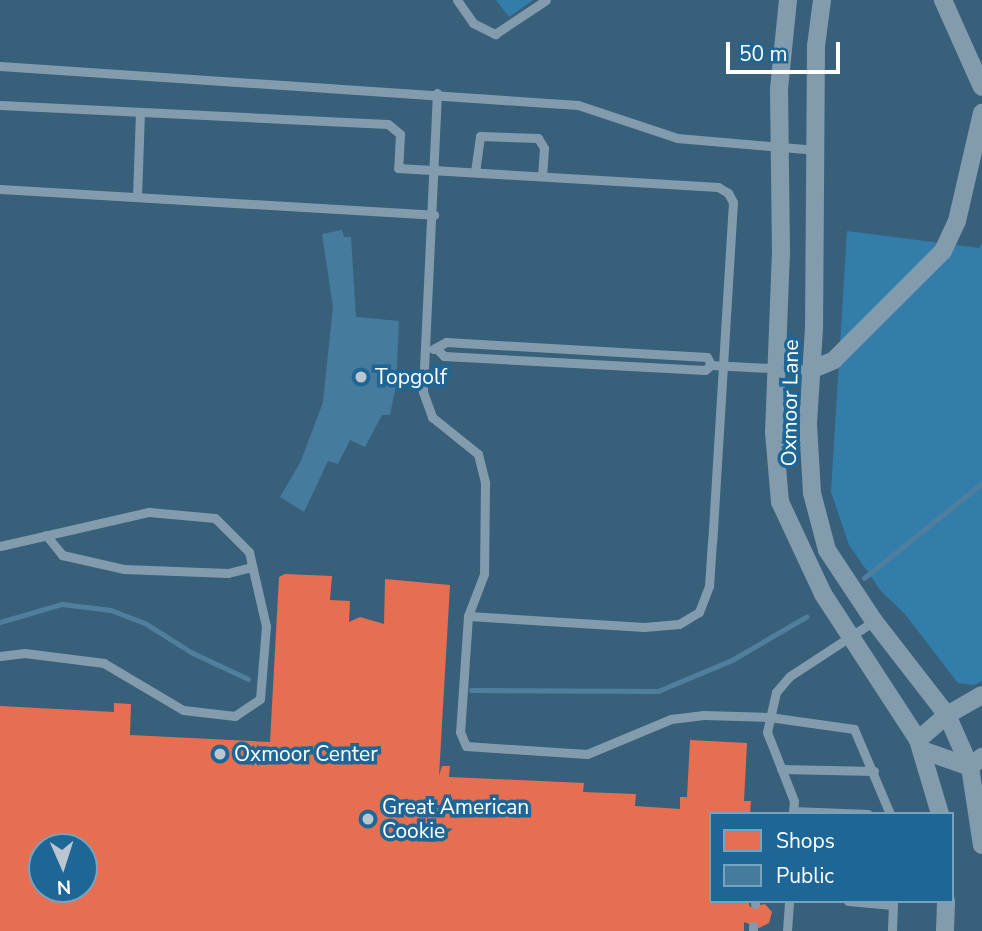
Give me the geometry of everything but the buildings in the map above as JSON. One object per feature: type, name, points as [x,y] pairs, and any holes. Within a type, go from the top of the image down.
[{"type":"street","name":"Oxmoor Lane","points":[[788,0],[779,89],[781,251],[775,368],[780,502],[823,594],[920,745],[939,812]]},
{"type":"street","name":"Oxmoor Lane","points":[[821,0],[811,370],[812,493],[827,550],[874,621],[947,715],[976,762],[982,845]]},
{"type":"street","points":[[943,0],[982,87]]},
{"type":"street","points":[[811,370],[834,360],[943,251],[957,221],[982,113]]},
{"type":"street","points":[[976,762],[920,745],[947,715],[982,695]]},
{"type":"street","points":[[945,931],[946,903]]},
{"type":"lane","points":[[457,0],[472,23],[495,34],[545,0]]},
{"type":"lane","points":[[0,66],[437,93],[578,105],[677,138],[780,149],[816,150]]},
{"type":"lane","points":[[437,93],[434,215],[423,392],[432,417],[478,454],[485,483],[484,573],[468,615],[460,732],[466,746],[587,754],[671,719],[704,715],[769,717],[854,729],[889,812]]},
{"type":"lane","points":[[0,105],[388,124],[400,134],[398,168],[718,187],[728,193],[733,202],[709,586],[694,619],[644,627],[468,615]]},
{"type":"lane","points":[[137,197],[140,112]]},
{"type":"lane","points":[[475,172],[480,136],[511,136],[542,142],[542,176]]},
{"type":"lane","points":[[0,189],[434,215]]},
{"type":"lane","points":[[426,348],[437,349],[446,342],[694,356],[708,357],[711,365],[811,370]]},
{"type":"lane","points":[[0,546],[149,512],[183,512],[215,518],[248,552],[266,626],[260,699],[235,716],[183,710],[104,663],[25,653],[0,656]]},
{"type":"lane","points":[[46,535],[62,555],[124,569],[228,573],[252,567]]},
{"type":"lane","points":[[793,812],[767,732],[776,692],[790,676],[874,621]]},
{"type":"lane","points":[[781,769],[874,771]]},
{"type":"lane","points":[[787,931],[789,903]]},
{"type":"lane","points":[[892,931],[893,903]]},
{"type":"shaded area","points":[[496,0],[533,0],[509,17]]},
{"type":"shaded area","points":[[847,231],[979,248],[982,243],[982,681],[974,685],[958,683],[904,613],[881,591],[849,545],[831,492]]},
{"type":"waterway","points":[[864,578],[982,483]]},
{"type":"waterway","points":[[0,622],[62,604],[111,610],[145,623],[191,652],[248,679]]},
{"type":"waterway","points":[[471,690],[658,691],[732,660],[806,617]]},
{"type":"place","name":"Topgolf","points":[[361,377]]},
{"type":"place","name":"Oxmoor Center","points":[[220,754]]},
{"type":"place","name":"Great American Cookie","points":[[368,819]]}]
